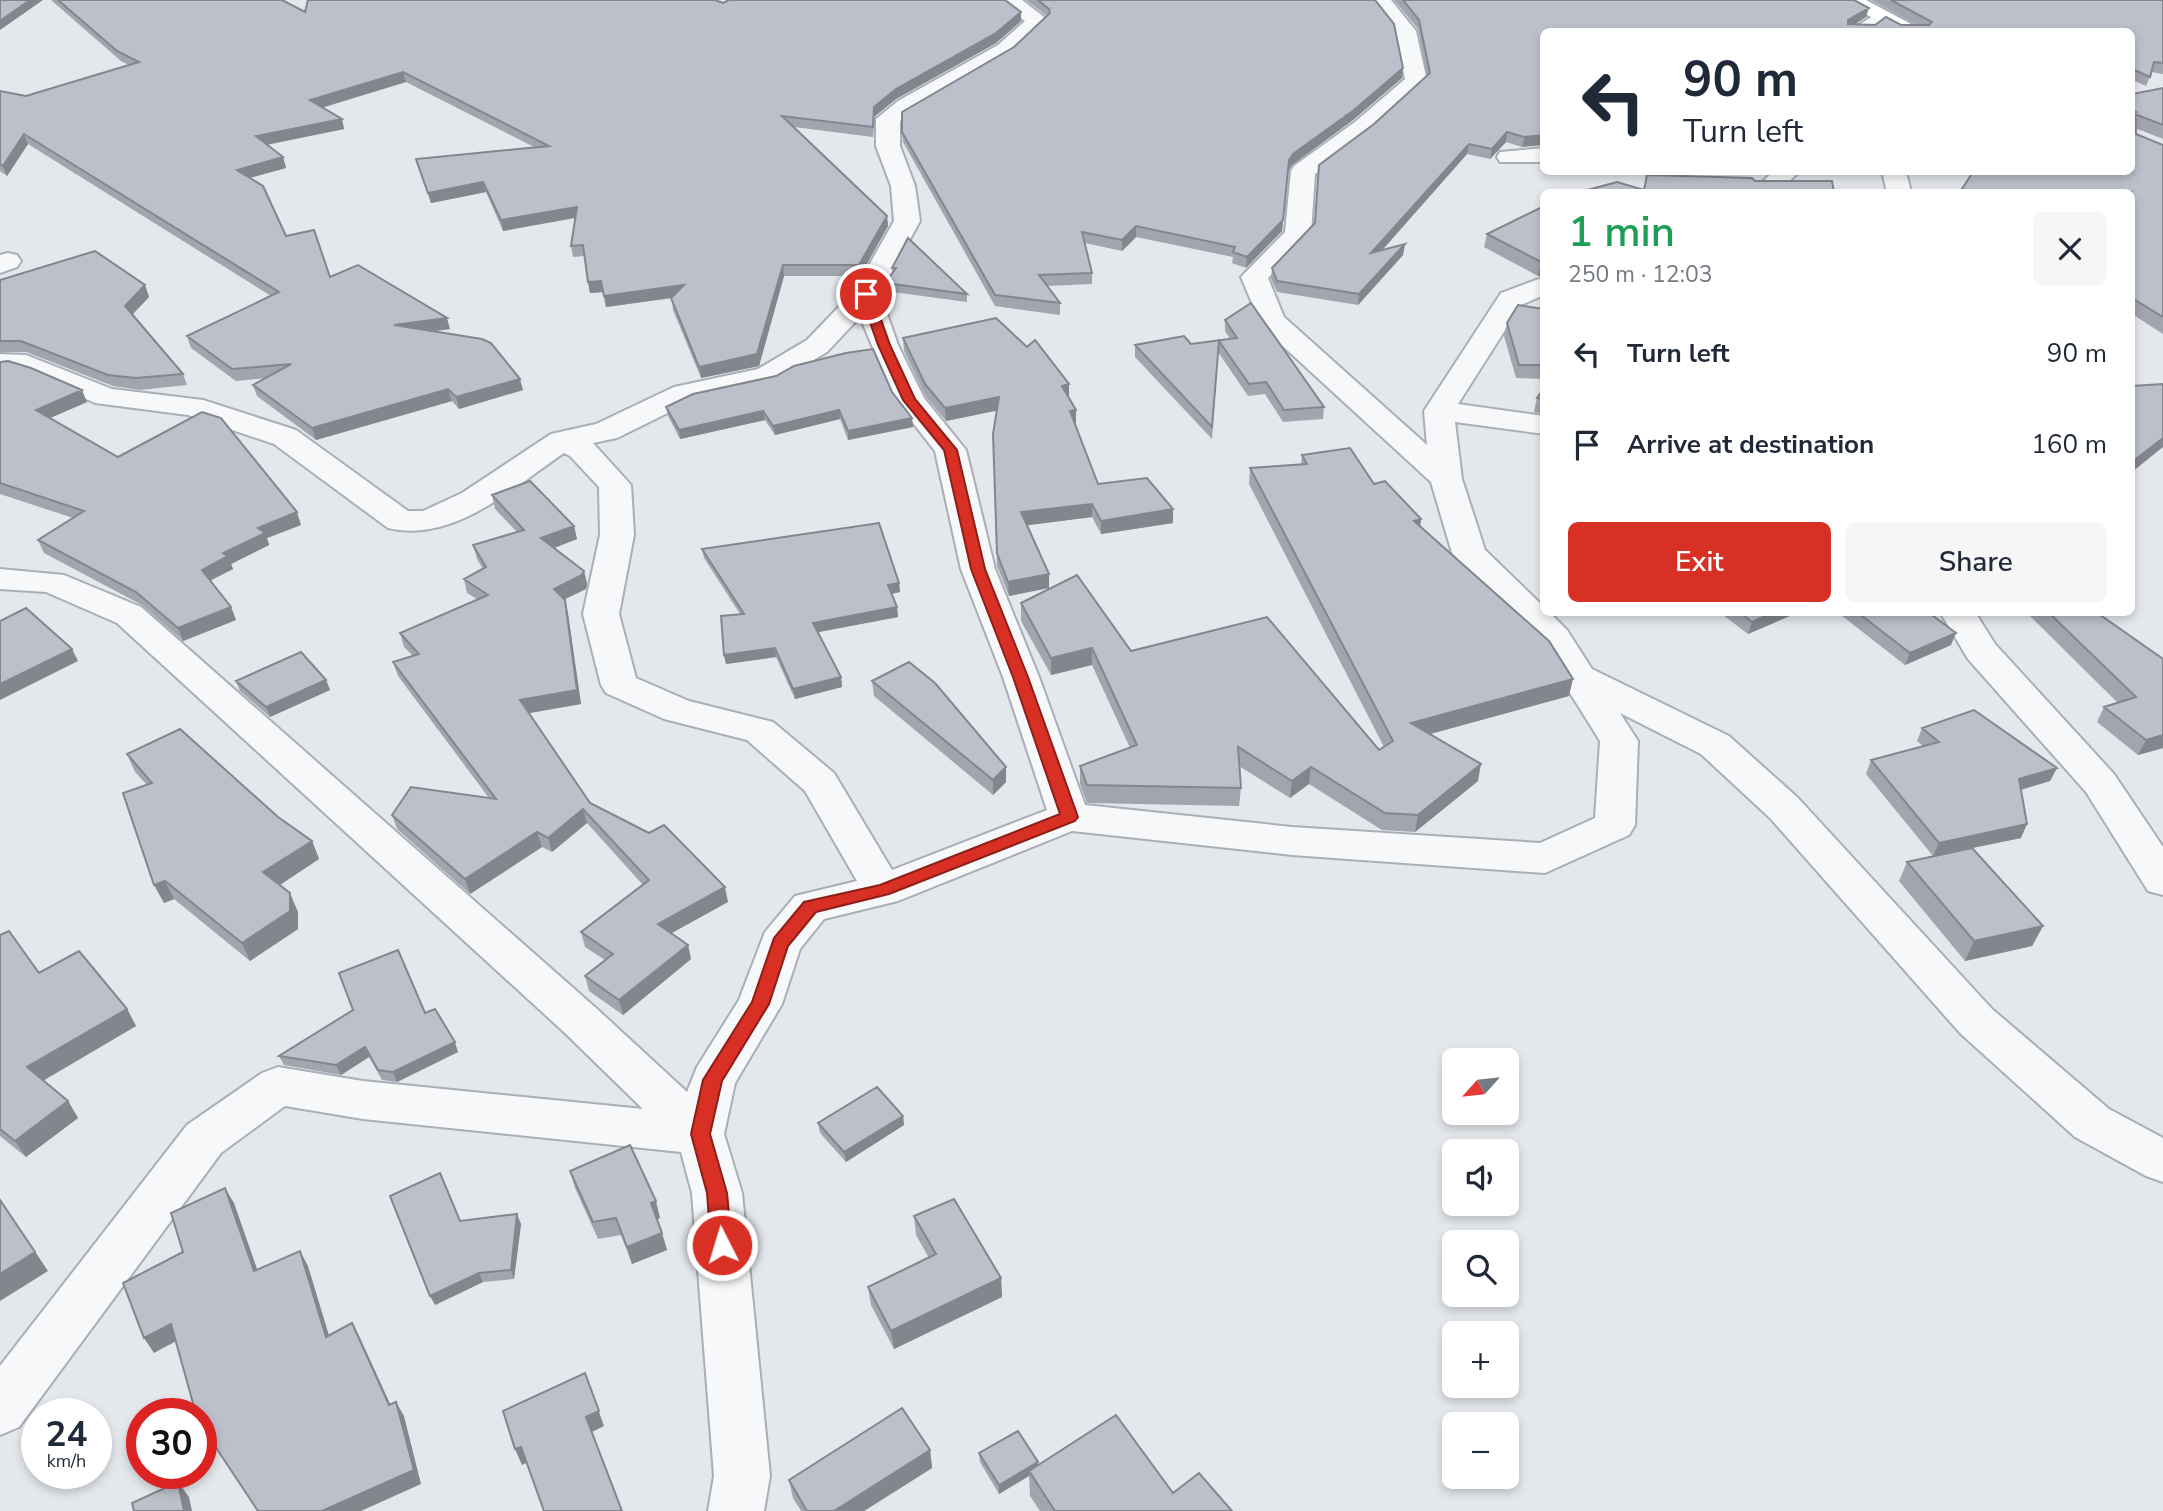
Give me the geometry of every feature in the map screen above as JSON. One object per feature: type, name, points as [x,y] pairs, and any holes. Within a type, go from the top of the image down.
[{"type":"main road","points":[[1855,0],[1908,28]]},
{"type":"street","points":[[0,362],[16,361],[47,371],[106,397],[192,406],[285,437],[400,521],[428,521],[473,500],[562,441],[606,431],[685,393],[767,376],[817,346],[866,294],[907,221],[903,186],[888,146],[888,119],[906,104],[1024,38],[1038,20],[1008,0]]},
{"type":"street","points":[[1380,0],[1405,31],[1416,80],[1363,127],[1303,171],[1298,234],[1254,277],[1272,321],[1446,479]]},
{"type":"street","points":[[1864,28],[1883,16]]},
{"type":"street","points":[[1510,157],[1540,155]]},
{"type":"street","points":[[1767,189],[1783,175]]},
{"type":"street","points":[[736,1511],[742,1476],[717,1193],[701,1134],[713,1080],[760,1004],[780,943],[810,907],[883,890],[1069,817],[1292,841],[1545,858],[1615,825],[1619,741],[1554,638],[1469,553],[1446,479],[1439,411],[1511,299],[1540,287]]},
{"type":"street","points":[[866,294],[884,345],[909,400],[950,450],[978,569],[1021,677],[1069,817]]},
{"type":"street","points":[[1439,411],[1540,424]]},
{"type":"street","points":[[562,441],[581,449],[615,485],[617,535],[601,614],[619,685],[677,710],[760,731],[820,782],[883,890]]},
{"type":"street","points":[[0,579],[52,582],[129,615],[571,1012],[701,1134]]},
{"type":"street","points":[[1959,616],[1980,651],[2100,783],[2163,880]]},
{"type":"street","points":[[1578,676],[1715,745],[1784,808],[1976,1021],[2092,1123],[2163,1162]]},
{"type":"street","points":[[0,1409],[204,1139],[278,1086],[363,1100],[701,1134]]},
{"type":"building","points":[[0,0],[30,0],[0,21]]},
{"type":"building","points":[[58,0],[282,0],[305,12],[308,0],[715,0],[723,3],[729,0],[1005,0],[1021,12],[996,33],[896,89],[874,107],[873,127],[782,116],[887,216],[859,265],[783,265],[757,354],[699,367],[671,298],[684,285],[604,296],[601,281],[588,282],[583,245],[571,246],[577,207],[501,220],[483,182],[428,193],[416,159],[549,146],[403,72],[310,100],[342,119],[256,136],[283,157],[237,170],[263,186],[286,236],[314,230],[330,277],[358,265],[447,318],[394,325],[482,339],[491,343],[520,379],[456,397],[448,389],[312,428],[253,385],[291,364],[232,369],[187,336],[279,292],[24,134],[3,166],[0,164],[0,91],[26,96],[139,62],[117,51]]},
{"type":"building","points":[[1038,0],[1375,0],[1394,24],[1403,68],[1354,110],[1293,154],[1289,160],[1283,220],[1247,257],[1233,252],[1235,247],[1136,226],[1122,240],[1082,232],[1092,273],[1039,275],[1060,303],[995,295],[902,132],[902,112],[1014,47],[1050,13]]},
{"type":"building","points":[[1403,0],[1854,0],[1869,8],[1848,20],[1848,24],[1875,25],[1886,17],[1901,25],[1929,25],[1932,22],[1891,0],[2163,0],[2163,63],[2154,62],[2150,77],[2135,70],[2135,28],[1540,28],[1540,135],[1524,137],[1507,132],[1492,149],[1469,144],[1371,253],[1405,244],[1359,294],[1277,281],[1272,268],[1315,223],[1319,165],[1374,124],[1430,73],[1419,20]]},
{"type":"building","points":[[2163,88],[2163,125],[2135,114],[2135,93]]},
{"type":"building","points":[[2135,114],[2136,134],[2163,145],[2163,317],[2135,300],[2135,189],[1962,189],[1971,175],[2135,175]]},
{"type":"building","points":[[1647,175],[1752,178],[1755,181],[1832,181],[1833,189],[1644,189]]},
{"type":"building","points":[[1617,182],[1641,189],[1591,189]]},
{"type":"building","points":[[1540,208],[1540,261],[1487,234]]},
{"type":"building","points":[[908,238],[967,294],[885,283],[896,268],[892,268]]},
{"type":"building","points":[[95,251],[145,285],[125,306],[183,374],[136,378],[108,375],[21,341],[0,341],[0,280]]},
{"type":"building","points":[[1251,303],[1324,407],[1284,410],[1266,382],[1249,384],[1219,341],[1212,427],[1135,345],[1184,336],[1191,344],[1237,338],[1225,320]]},
{"type":"building","points":[[1518,305],[1540,308],[1540,365],[1519,365],[1507,323]]},
{"type":"building","points":[[996,318],[1027,347],[1035,340],[1069,384],[1062,386],[1076,410],[1070,411],[1098,484],[1147,478],[1173,509],[1101,521],[1092,504],[1021,512],[1049,574],[1008,582],[997,553],[993,434],[999,397],[945,408],[925,384],[903,338]]},
{"type":"building","points":[[873,349],[892,392],[912,418],[848,431],[839,410],[773,426],[763,411],[679,430],[666,407],[693,394],[776,376],[794,366],[846,353]]},
{"type":"building","points":[[8,361],[82,390],[36,410],[118,457],[202,412],[221,418],[297,512],[258,528],[265,533],[223,553],[228,556],[202,570],[231,607],[178,628],[136,592],[38,540],[84,511],[0,483],[0,362]]},
{"type":"building","points":[[2163,384],[2163,438],[2135,460],[2135,386]]},
{"type":"building","points":[[1350,448],[1374,484],[1385,481],[1421,519],[1414,521],[1549,641],[1573,679],[1411,723],[1481,764],[1418,815],[1385,813],[1311,767],[1292,781],[1238,747],[1241,788],[1087,785],[1080,766],[1137,745],[1092,648],[1051,658],[1021,603],[1077,575],[1131,651],[1267,617],[1379,750],[1393,741],[1250,468],[1307,464],[1302,455]]},
{"type":"building","points":[[530,481],[574,526],[541,538],[584,571],[582,575],[554,589],[565,600],[577,690],[520,700],[590,803],[649,833],[664,825],[725,887],[658,924],[688,945],[619,1000],[585,976],[613,954],[581,932],[649,880],[583,809],[548,838],[537,832],[465,879],[392,815],[411,787],[496,799],[393,662],[419,654],[400,633],[488,595],[464,579],[486,567],[473,545],[524,530],[492,495]]},
{"type":"building","points":[[879,523],[899,583],[888,585],[897,607],[813,623],[841,677],[793,689],[775,648],[724,655],[721,616],[744,614],[702,549]]},
{"type":"building","points":[[26,608],[72,649],[0,684],[0,621]]},
{"type":"building","points":[[1744,616],[1765,616],[1752,622]]},
{"type":"building","points":[[1862,616],[1933,616],[1956,633],[1910,653]]},
{"type":"building","points":[[2052,616],[2102,616],[2163,659],[2163,735],[2146,740],[2104,707],[2136,697]]},
{"type":"building","points":[[301,652],[326,680],[266,707],[236,681]]},
{"type":"building","points":[[909,662],[935,683],[1006,767],[993,780],[872,681]]},
{"type":"building","points":[[1974,710],[2057,768],[2019,779],[2027,824],[1939,843],[1871,760],[1939,742],[1922,728]]},
{"type":"building","points":[[180,729],[278,817],[312,841],[263,872],[290,893],[290,911],[242,943],[165,881],[154,885],[123,793],[152,783],[127,754]]},
{"type":"building","points":[[1972,848],[2043,926],[1974,941],[1907,862]]},
{"type":"building","points":[[9,931],[39,973],[79,951],[127,1009],[27,1067],[68,1101],[15,1141],[0,1129],[0,935]]},
{"type":"building","points":[[398,950],[425,1013],[435,1009],[455,1042],[393,1072],[378,1070],[365,1047],[336,1065],[279,1056],[353,1010],[339,973]]},
{"type":"building","points":[[877,1087],[903,1116],[844,1152],[818,1123]]},
{"type":"building","points":[[630,1145],[656,1201],[651,1203],[662,1233],[627,1247],[616,1218],[593,1222],[570,1171]]},
{"type":"building","points":[[440,1173],[460,1221],[517,1214],[511,1270],[479,1273],[430,1296],[390,1196]]},
{"type":"building","points":[[225,1188],[254,1271],[300,1251],[326,1337],[352,1323],[389,1405],[396,1402],[414,1470],[322,1511],[258,1511],[217,1449],[217,1398],[192,1398],[171,1324],[144,1338],[123,1283],[183,1252],[171,1213]]},
{"type":"building","points":[[954,1199],[1001,1278],[891,1331],[868,1287],[936,1254],[914,1216]]},
{"type":"building","points":[[0,1200],[35,1252],[0,1274]]},
{"type":"building","points":[[585,1373],[599,1411],[586,1417],[622,1511],[544,1511],[521,1447],[515,1449],[503,1411]]},
{"type":"building","points":[[902,1408],[930,1450],[834,1511],[807,1511],[789,1480]]},
{"type":"building","points":[[1116,1415],[1173,1493],[1199,1473],[1232,1511],[1055,1511],[1029,1471]]},
{"type":"building","points":[[1018,1431],[1038,1462],[999,1485],[979,1453]]},
{"type":"building","points":[[163,1489],[179,1489],[184,1511],[134,1511],[132,1503]]},
{"type":"route","points":[[722,1245],[717,1193],[701,1134],[713,1080],[760,1004],[780,943],[810,907],[883,890],[1069,817],[1021,677],[978,569],[950,450],[909,400],[884,345],[866,294]]}]
